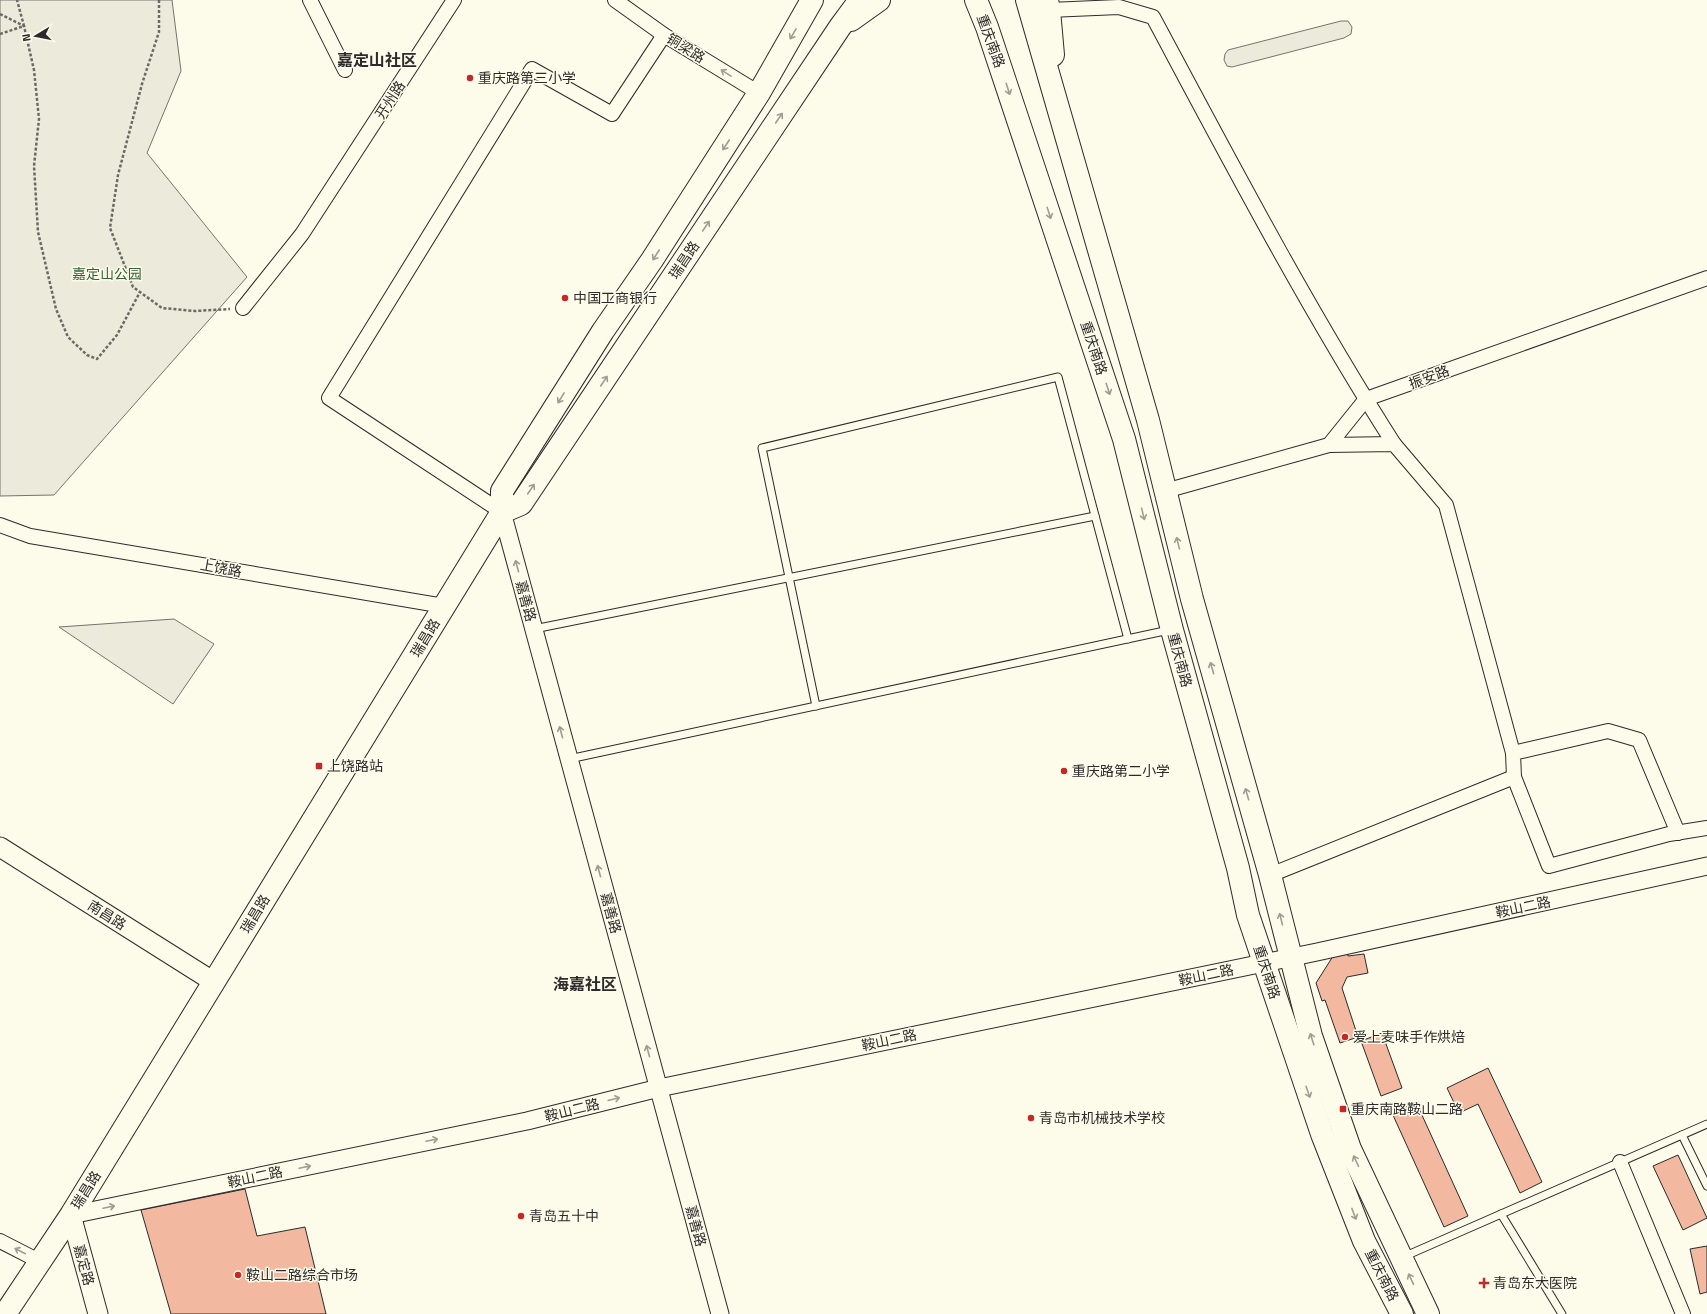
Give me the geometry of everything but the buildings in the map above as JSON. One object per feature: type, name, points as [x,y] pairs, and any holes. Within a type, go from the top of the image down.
[{"type":"main road","name":"瑞昌路","points":[[5,1314],[71,1215],[502,512],[502,492],[603,332],[652,260],[759,93],[812,0]]},
{"type":"main road","name":"瑞昌路","points":[[502,512],[521,504],[840,27],[860,0]]},
{"type":"main road","points":[[840,27],[862,14],[879,0]]},
{"type":"main road","points":[[961,0],[966,3],[987,27]]},
{"type":"main road","name":"重庆南路","points":[[976,0],[987,27],[1124,439],[1172,630],[1238,868],[1248,915],[1322,1134],[1364,1240],[1402,1314]]},
{"type":"main road","name":"重庆南路","points":[[1027,0],[1148,420],[1192,599],[1270,874],[1311,1036],[1350,1149],[1428,1314]]},
{"type":"main road","points":[[1048,5],[1056,98]]},
{"type":"main road","name":"南昌路","points":[[0,847],[214,982]]},
{"type":"main road","name":"嘉定路","points":[[71,1215],[98,1314]]},
{"type":"street","points":[[310,0],[344,70]]},
{"type":"street","name":"开州路","points":[[243,308],[302,234],[454,0]]},
{"type":"street","name":"铜梁路","points":[[615,0],[664,35],[759,93]]},
{"type":"street","points":[[1048,5],[1121,4],[1153,17],[1273,240],[1366,400],[1394,444],[1446,505],[1513,753],[1514,777],[1549,866],[1678,833],[1707,828]]},
{"type":"street","points":[[502,512],[329,398],[532,69],[612,114],[664,35]]},
{"type":"street","name":"振安路","points":[[1366,400],[1707,278]]},
{"type":"street","points":[[1329,445],[1366,400]]},
{"type":"street","points":[[1165,491],[1329,445],[1394,444]]},
{"type":"street","name":"嘉善路","points":[[502,512],[720,1314]]},
{"type":"street","name":"上饶路","points":[[0,525],[30,536],[444,606]]},
{"type":"street","points":[[1513,753],[1608,731],[1639,740],[1678,833]]},
{"type":"street","points":[[1270,874],[1514,777]]},
{"type":"street","name":"鞍山二路","points":[[71,1215],[526,1121],[659,1088],[1264,963],[1707,866]]},
{"type":"street","points":[[1620,1162],[1683,1314]]},
{"type":"street","points":[[0,1241],[39,1262]]},
{"type":"lane","points":[[816,706],[762,448],[1058,377],[1128,639]]},
{"type":"lane","points":[[534,629],[1095,516]]},
{"type":"lane","points":[[569,759],[1172,630]]},
{"type":"lane","points":[[1401,1258],[1707,1124]]},
{"type":"lane","points":[[1682,1135],[1707,1186]]},
{"type":"lane","points":[[1501,1214],[1562,1314]]},
{"type":"path","points":[[17,0],[34,70],[39,119],[34,166],[38,232],[56,309],[68,336],[87,355],[97,359],[117,335],[140,292]]},
{"type":"path","points":[[159,0],[159,32],[142,84],[120,168],[110,228],[133,287],[162,308],[195,311],[243,308]]},
{"type":"path","points":[[0,14],[24,26]]},
{"type":"path","points":[[0,34],[24,26]]},
{"type":"green space","name":"嘉定山公园","points":[[0,0],[172,0],[181,71],[147,153],[247,277],[54,495],[0,496]]},
{"type":"green space","points":[[1341,21],[1348,21],[1352,27],[1351,34],[1344,38],[1232,67],[1227,66],[1224,60],[1225,54],[1228,50]]},
{"type":"shaded area","points":[[174,619],[214,644],[173,704],[59,627]]},
{"type":"place","name":"重庆路第三小学","points":[[470,78]]},
{"type":"place","name":"中国工商银行","points":[[565,298]]},
{"type":"place","name":"上饶路站","points":[[319,766]]},
{"type":"place","name":"重庆路第二小学","points":[[1064,771]]},
{"type":"place","name":"爱上麦味手作烘焙","points":[[1345,1037]]},
{"type":"place","name":"重庆南路鞍山二路","points":[[1343,1109]]},
{"type":"place","name":"青岛市机械技术学校","points":[[1031,1118]]},
{"type":"place","name":"青岛五十中","points":[[521,1216]]},
{"type":"place","name":"鞍山二路综合市场","points":[[238,1275]]},
{"type":"place","name":"青岛东大医院","points":[[1484,1283]]},
{"type":"district","name":"嘉定山社区","points":[[377,60]]},
{"type":"district","name":"海嘉社区","points":[[585,984]]}]
